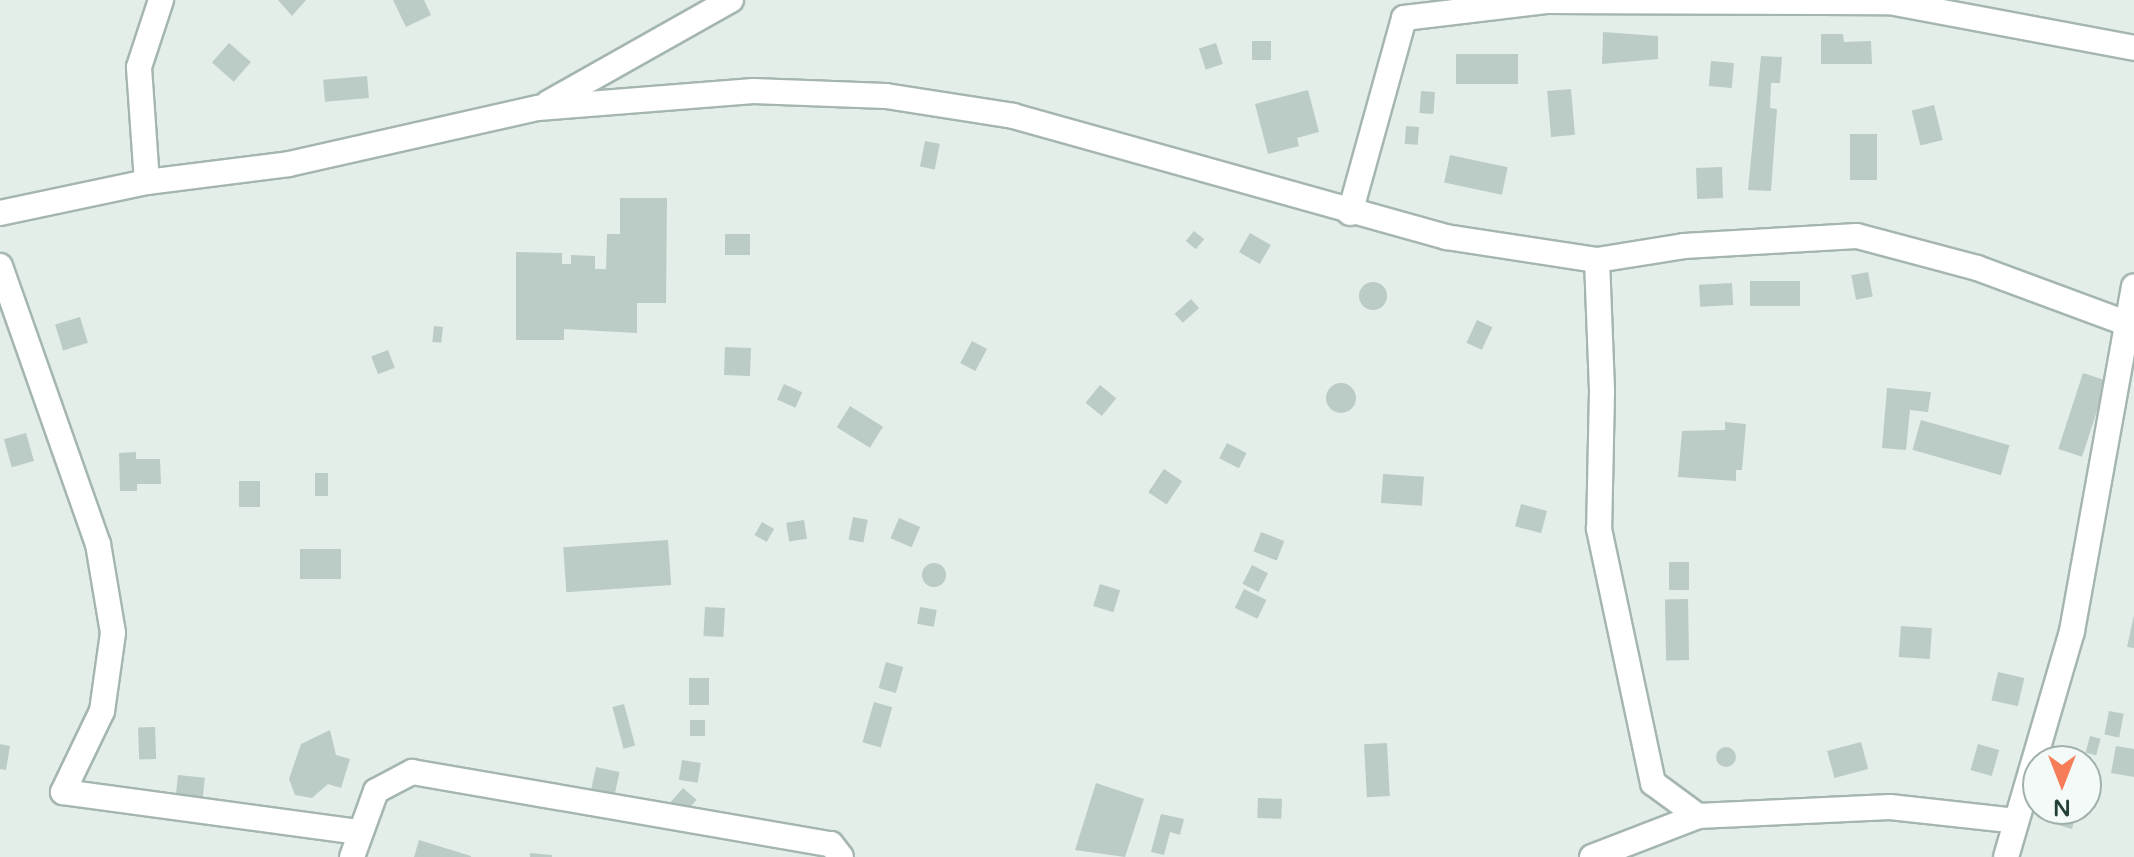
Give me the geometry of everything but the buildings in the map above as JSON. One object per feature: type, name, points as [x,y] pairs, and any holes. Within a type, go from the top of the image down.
[{"type":"street","points":[[147,182],[139,67],[161,0]]},
{"type":"street","points":[[538,108],[731,0]]},
{"type":"street","points":[[1350,213],[1409,9],[1546,1],[1889,1],[2134,48]]},
{"type":"street","points":[[0,213],[147,182],[289,164],[538,108],[753,91],[886,96],[1013,116],[1350,213],[1446,237],[1597,260],[1684,246],[1857,236],[1977,268],[2128,324]]},
{"type":"street","points":[[1597,260],[1602,391],[1599,529],[1653,783],[1698,816]]},
{"type":"street","points":[[0,266],[98,544],[113,633],[102,711],[63,792],[359,832]]},
{"type":"street","points":[[2006,857],[2072,631],[2134,287]]},
{"type":"street","points":[[352,857],[376,791],[412,772],[831,844],[841,857]]},
{"type":"street","points":[[1592,857],[1698,816],[1890,807],[2016,821]]}]
